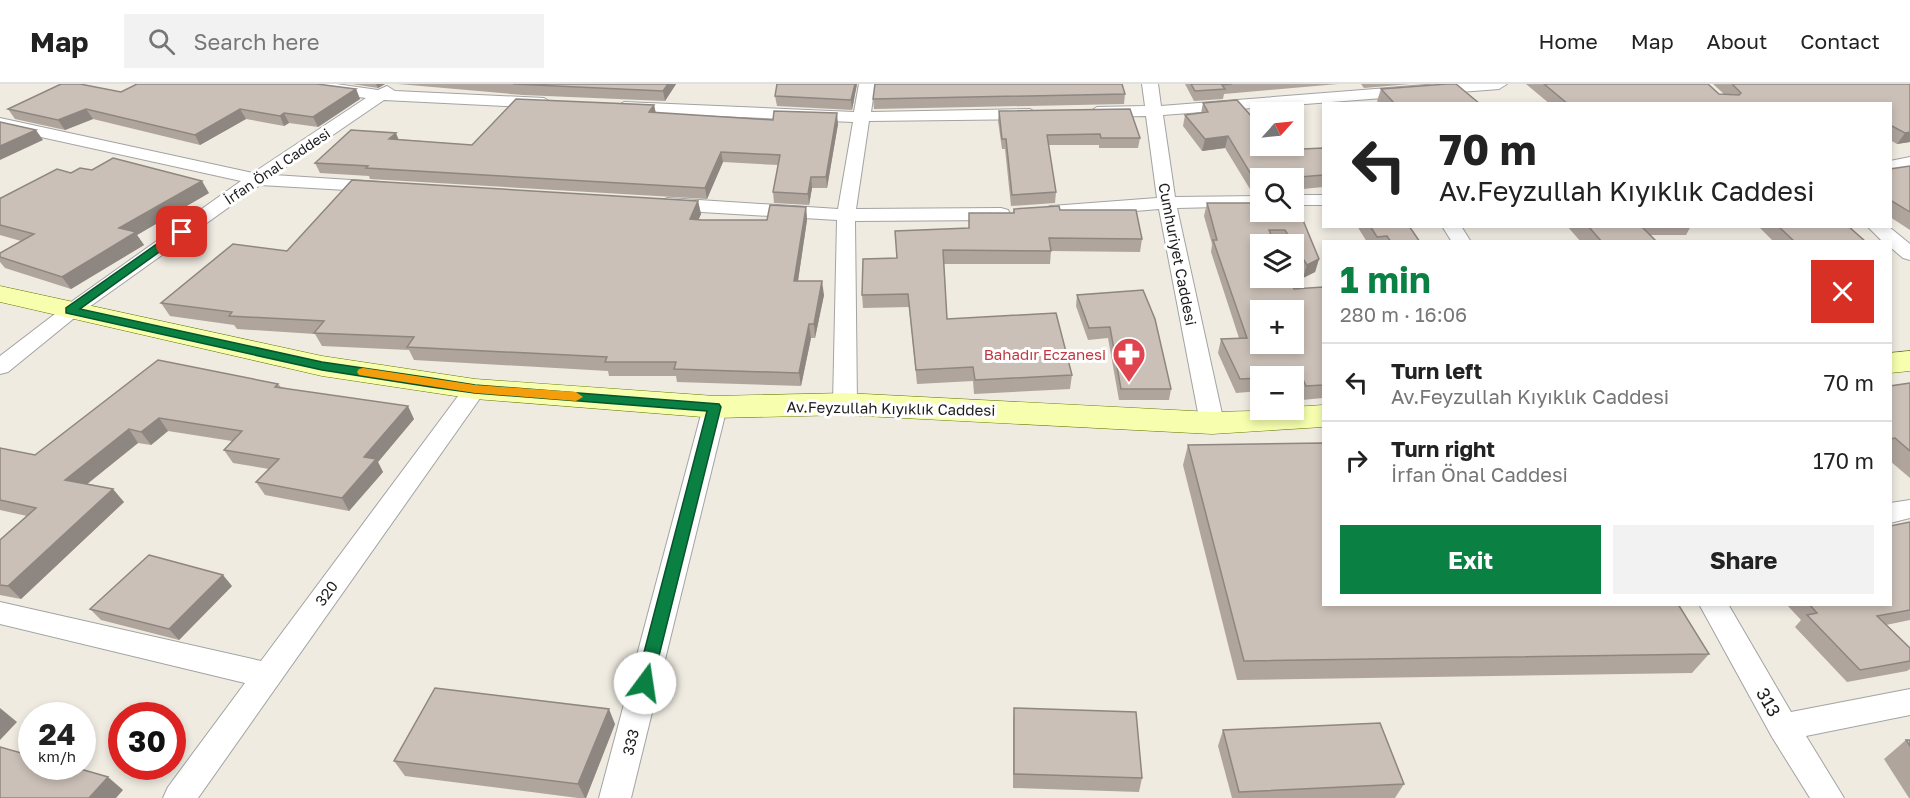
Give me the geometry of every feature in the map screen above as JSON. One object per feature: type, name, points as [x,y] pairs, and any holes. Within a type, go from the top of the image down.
[{"type":"street","points":[[302,84],[560,104]]},
{"type":"street","points":[[845,404],[846,215],[867,84]]},
{"type":"street","name":"Cumhuriyet Caddesi","points":[[1150,84],[1167,203],[1212,423]]},
{"type":"street","points":[[1083,113],[1351,100],[1499,84]]},
{"type":"street","name":"İrfan Önal Caddesi","points":[[0,367],[70,311],[256,179],[389,90]]},
{"type":"street","points":[[608,106],[860,117],[1048,113]]},
{"type":"street","points":[[0,123],[256,179],[397,188]]},
{"type":"street","points":[[1892,165],[1910,162]]},
{"type":"street","points":[[1304,200],[1322,200]]},
{"type":"street","points":[[645,203],[846,215],[1026,213],[1167,203],[1250,201]]},
{"type":"street","points":[[1877,228],[1892,240]]},
{"type":"street","points":[[1892,240],[1910,255]]},
{"type":"street","name":"Av.Feyzullah Kıyıklık Caddesi","points":[[0,294],[322,366],[475,389],[715,407],[845,404],[1212,423],[1322,416]]},
{"type":"street","points":[[1892,363],[1910,361]]},
{"type":"street","name":"320","points":[[178,798],[475,389]]},
{"type":"street","name":"333","points":[[615,798],[715,407]]},
{"type":"street","points":[[1892,513],[1910,509]]},
{"type":"street","name":"313","points":[[1714,606],[1783,727],[1828,798]]},
{"type":"street","points":[[0,613],[266,675]]},
{"type":"street","points":[[1783,727],[1910,702]]},
{"type":"building","points":[[61,84],[80,84],[121,92],[137,84],[317,84],[356,89],[313,117],[284,113],[280,116],[240,109],[195,135],[86,109],[58,120],[8,109]]},
{"type":"building","points":[[513,84],[668,84],[663,91]]},
{"type":"building","points":[[777,84],[855,84],[851,100],[775,96]]},
{"type":"building","points":[[875,84],[1122,84],[1125,94],[873,99]]},
{"type":"building","points":[[1191,84],[1232,84],[1222,85],[1225,89],[1195,91]]},
{"type":"building","points":[[1456,84],[1478,102],[1393,102],[1381,89]]},
{"type":"building","points":[[1544,84],[1708,84],[1719,94],[1739,95],[1741,93],[1732,84],[1910,84],[1910,132],[1905,133],[1892,126],[1892,102],[1566,102]]},
{"type":"building","points":[[516,99],[654,105],[649,112],[773,120],[774,111],[837,113],[826,177],[811,177],[808,194],[773,192],[780,155],[721,152],[705,188],[315,163],[351,130],[396,133],[389,139],[472,145]]},
{"type":"building","points":[[1237,100],[1250,115],[1250,156],[1304,156],[1304,149],[1322,148],[1322,175],[1304,177],[1304,168],[1250,168],[1250,173],[1228,136],[1205,139],[1185,115],[1208,112],[1203,103]]},
{"type":"building","points":[[1130,109],[1140,138],[1101,138],[1100,134],[1047,135],[1056,192],[1012,195],[1006,139],[1002,139],[999,111]]},
{"type":"building","points":[[0,122],[36,130],[0,146]]},
{"type":"building","points":[[113,158],[202,181],[119,228],[136,232],[62,277],[0,257],[0,253],[34,234],[0,225],[0,198],[57,169],[71,173],[80,168],[92,170]]},
{"type":"building","points":[[1910,166],[1910,212],[1892,201],[1892,169]]},
{"type":"building","points":[[352,180],[698,201],[690,219],[702,220],[767,220],[770,205],[806,207],[794,281],[822,281],[814,324],[809,324],[799,373],[674,369],[676,362],[605,362],[607,357],[407,347],[414,337],[314,333],[324,321],[229,316],[232,312],[161,303],[233,244],[287,251]]},
{"type":"building","points":[[1207,203],[1250,203],[1250,222],[1304,222],[1319,259],[1307,265],[1304,260],[1304,234],[1288,234],[1285,230],[1269,230],[1271,234],[1250,234],[1250,288],[1322,287],[1322,385],[1306,386],[1304,366],[1250,366],[1250,378],[1240,379],[1221,339],[1247,338],[1213,240],[1217,240]]},
{"type":"building","points":[[1059,206],[1060,210],[1136,210],[1142,239],[1049,238],[1051,251],[943,250],[947,319],[1056,313],[1072,375],[975,380],[973,367],[916,370],[908,294],[862,295],[863,259],[897,258],[895,231],[969,228],[969,213],[1014,213],[1014,209]]},
{"type":"building","points":[[1371,228],[1410,228],[1419,240],[1390,240],[1387,236],[1377,237]]},
{"type":"building","points":[[1590,228],[1643,228],[1655,240],[1600,240]]},
{"type":"building","points":[[1780,228],[1850,228],[1864,240],[1793,240]]},
{"type":"building","points":[[1143,290],[1155,319],[1171,389],[1121,389],[1110,327],[1089,328],[1077,295]]},
{"type":"building","points":[[158,360],[278,384],[275,387],[408,406],[364,457],[376,459],[342,498],[256,482],[279,459],[224,450],[242,431],[159,418],[141,432],[129,429],[65,480],[113,489],[8,586],[0,585],[0,540],[36,508],[0,500],[0,448],[35,455]]},
{"type":"building","points":[[1910,383],[1910,451],[1895,438],[1892,439],[1892,386]]},
{"type":"building","points":[[1322,443],[1322,606],[1679,606],[1709,654],[1244,661],[1188,445]]},
{"type":"building","points":[[1910,522],[1910,610],[1877,616],[1910,648],[1910,661],[1860,670],[1807,615],[1817,613],[1811,606],[1892,606],[1892,526]]},
{"type":"building","points":[[149,555],[223,575],[169,629],[90,609]]},
{"type":"building","points":[[435,688],[609,709],[578,784],[394,761]]},
{"type":"building","points":[[1014,708],[1136,712],[1142,778],[1014,774]]},
{"type":"building","points":[[1380,723],[1404,784],[1239,792],[1223,730]]},
{"type":"building","points":[[0,747],[18,752],[18,780],[96,780],[96,774],[108,777],[89,798],[0,798]]},
{"type":"slow traffic","points":[[363,372],[475,389],[576,397]]},
{"type":"place","name":"Bahadır Eczanesi","points":[[1129,383]]},
{"type":"route","points":[[182,232],[70,311],[322,366],[431,383],[475,389],[715,407],[645,683]]}]
